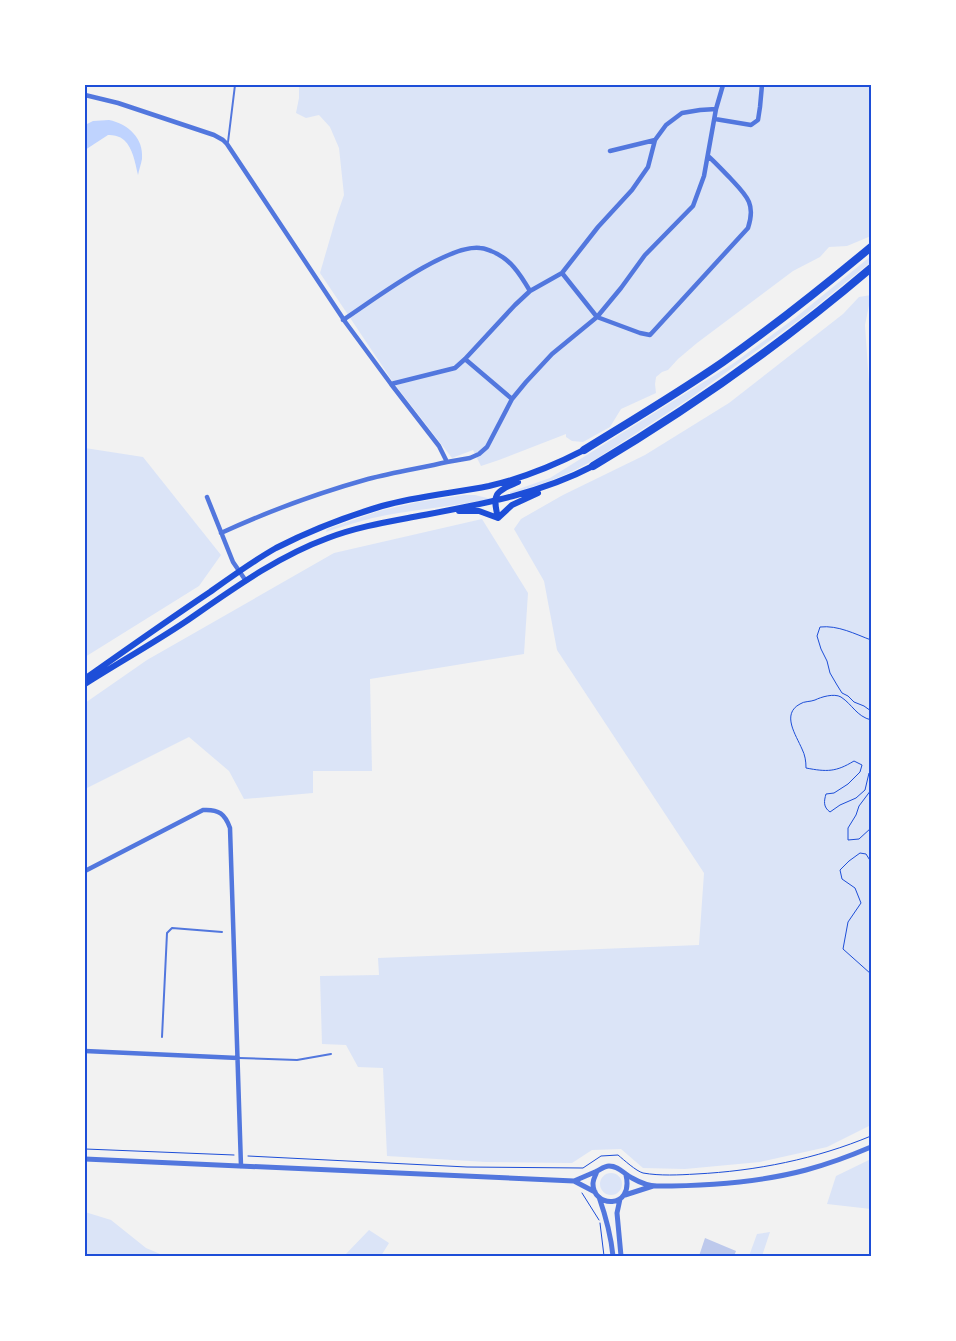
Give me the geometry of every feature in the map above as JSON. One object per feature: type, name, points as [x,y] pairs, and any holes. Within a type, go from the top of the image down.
[{"type":"highway","points":[[584,450],[643,415],[722,362],[777,323],[834,279],[871,247]]},
{"type":"highway","points":[[593,466],[698,400],[817,312],[871,268]]},
{"type":"main road","points":[[498,518],[495,501],[496,496],[502,490],[584,450]]},
{"type":"main road","points":[[498,518],[512,505],[593,466]]},
{"type":"main road","points":[[85,679],[239,572],[276,549],[325,526],[381,506],[491,486],[537,472]]},
{"type":"main road","points":[[85,684],[182,624],[246,581],[304,548],[327,538],[368,526],[528,493],[562,481]]},
{"type":"main road","points":[[446,511],[479,512],[498,518]]},
{"type":"street","points":[[221,533],[262,514],[370,478],[470,458],[479,454],[487,447],[512,399],[552,354],[597,318],[646,255],[693,206],[704,176],[716,109],[723,85]]},
{"type":"street","points":[[715,119],[751,125],[758,120],[762,85]]},
{"type":"street","points":[[85,95],[118,102],[214,135],[227,144],[343,320],[439,446],[447,462]]},
{"type":"street","points":[[390,384],[454,368],[466,359],[530,291],[562,273],[598,227],[632,190],[648,168],[655,140],[666,125],[682,113],[716,109]]},
{"type":"street","points":[[610,151],[655,140]]},
{"type":"street","points":[[562,273],[597,318],[650,335],[748,228],[752,218],[747,195],[708,156]]},
{"type":"street","points":[[343,320],[421,268],[447,255],[466,249],[480,248],[498,254],[514,266],[530,291]]},
{"type":"street","points":[[466,359],[512,399]]},
{"type":"street","points":[[207,497],[233,562],[246,581]]},
{"type":"street","points":[[85,871],[203,810],[215,810],[226,817],[230,828],[241,1166]]},
{"type":"street","points":[[85,1050],[238,1058]]},
{"type":"street","points":[[625,1194],[653,1186],[695,1186],[769,1178],[845,1158],[871,1148]]},
{"type":"street","points":[[85,1159],[574,1180],[607,1166],[618,1167],[634,1180],[653,1186]]},
{"type":"street","points":[[597,1171],[593,1181],[595,1192],[606,1215],[612,1241],[613,1256]]},
{"type":"street","points":[[599,1198],[609,1202],[620,1199],[625,1194],[628,1185],[626,1175]]},
{"type":"street","points":[[574,1180],[595,1192]]},
{"type":"street","points":[[620,1199],[617,1213],[621,1256]]},
{"type":"lane","points":[[227,144],[235,85]]},
{"type":"lane","points":[[162,1037],[167,933],[172,928],[222,932]]},
{"type":"lane","points":[[238,1058],[297,1060],[331,1054]]},
{"type":"path","points":[[871,640],[828,626],[820,627],[817,636],[830,674],[836,685],[842,693],[854,702],[871,711]]},
{"type":"path","points":[[871,720],[855,712],[852,706],[839,696],[834,696],[801,703],[793,709],[790,720],[803,750],[806,768],[841,769],[854,761],[862,764],[860,772],[848,784],[834,793],[826,794],[824,802],[826,809],[830,812],[856,798],[865,790],[869,773],[871,772]]},
{"type":"path","points":[[871,790],[859,806],[848,828],[848,840],[859,839],[871,828]]},
{"type":"path","points":[[871,862],[866,854],[860,853],[840,870],[842,879],[855,888],[860,903],[848,922],[844,949],[871,974]]},
{"type":"path","points":[[85,1149],[467,1167],[583,1168],[601,1156],[618,1155],[641,1172],[678,1175],[726,1172],[790,1162],[850,1145],[871,1136]]},
{"type":"path","points":[[583,1185],[582,1193],[599,1220],[604,1256]]},
{"type":"shaded area","points":[[299,85],[871,85],[871,236],[847,246],[829,247],[820,257],[793,271],[697,343],[668,370],[656,377],[656,393],[621,409],[610,427],[583,442],[572,441],[566,437],[566,434],[481,466],[473,450],[452,458],[393,382],[320,273],[344,195],[339,148],[330,127],[319,115],[306,118],[296,113]]},
{"type":"shaded area","points":[[871,256],[871,262],[799,320],[689,399],[596,459],[550,481],[510,494],[510,492],[550,478],[734,363],[795,318]]},
{"type":"shaded area","points":[[871,295],[865,325],[871,390],[871,1125],[827,1147],[760,1162],[685,1169],[643,1168],[621,1149],[592,1150],[572,1163],[486,1162],[387,1156],[383,1068],[358,1067],[346,1045],[322,1044],[320,976],[379,975],[378,958],[699,945],[704,873],[557,650],[544,581],[514,529],[521,519],[563,495],[645,455],[729,403],[843,314],[859,297]]},
{"type":"shaded area","points":[[85,448],[143,457],[221,555],[199,586],[85,657]]},
{"type":"shaded area","points":[[475,495],[491,499],[387,515],[356,522],[326,532],[327,529],[379,511],[418,502]]},
{"type":"shaded area","points":[[482,519],[528,593],[524,654],[370,679],[372,771],[313,771],[313,793],[244,799],[229,771],[189,737],[85,789],[85,703],[147,660],[334,553]]},
{"type":"shaded area","points":[[871,1159],[871,1209],[827,1204],[836,1176]]},
{"type":"shaded area","points":[[607,1173],[615,1173],[622,1180],[622,1188],[615,1195],[607,1195],[600,1188],[600,1180]]},
{"type":"shaded area","points":[[85,1212],[111,1220],[146,1248],[165,1256],[85,1256]]},
{"type":"shaded area","points":[[369,1230],[389,1243],[381,1256],[344,1256]]},
{"type":"shaded area","points":[[770,1232],[762,1256],[749,1256],[757,1234]]},
{"type":"water","points":[[109,120],[122,125],[137,138],[142,151],[138,175],[132,151],[121,138],[108,135],[85,150],[85,125],[93,121]]},
{"type":"building","points":[[705,1238],[736,1251],[734,1256],[699,1256]]}]
